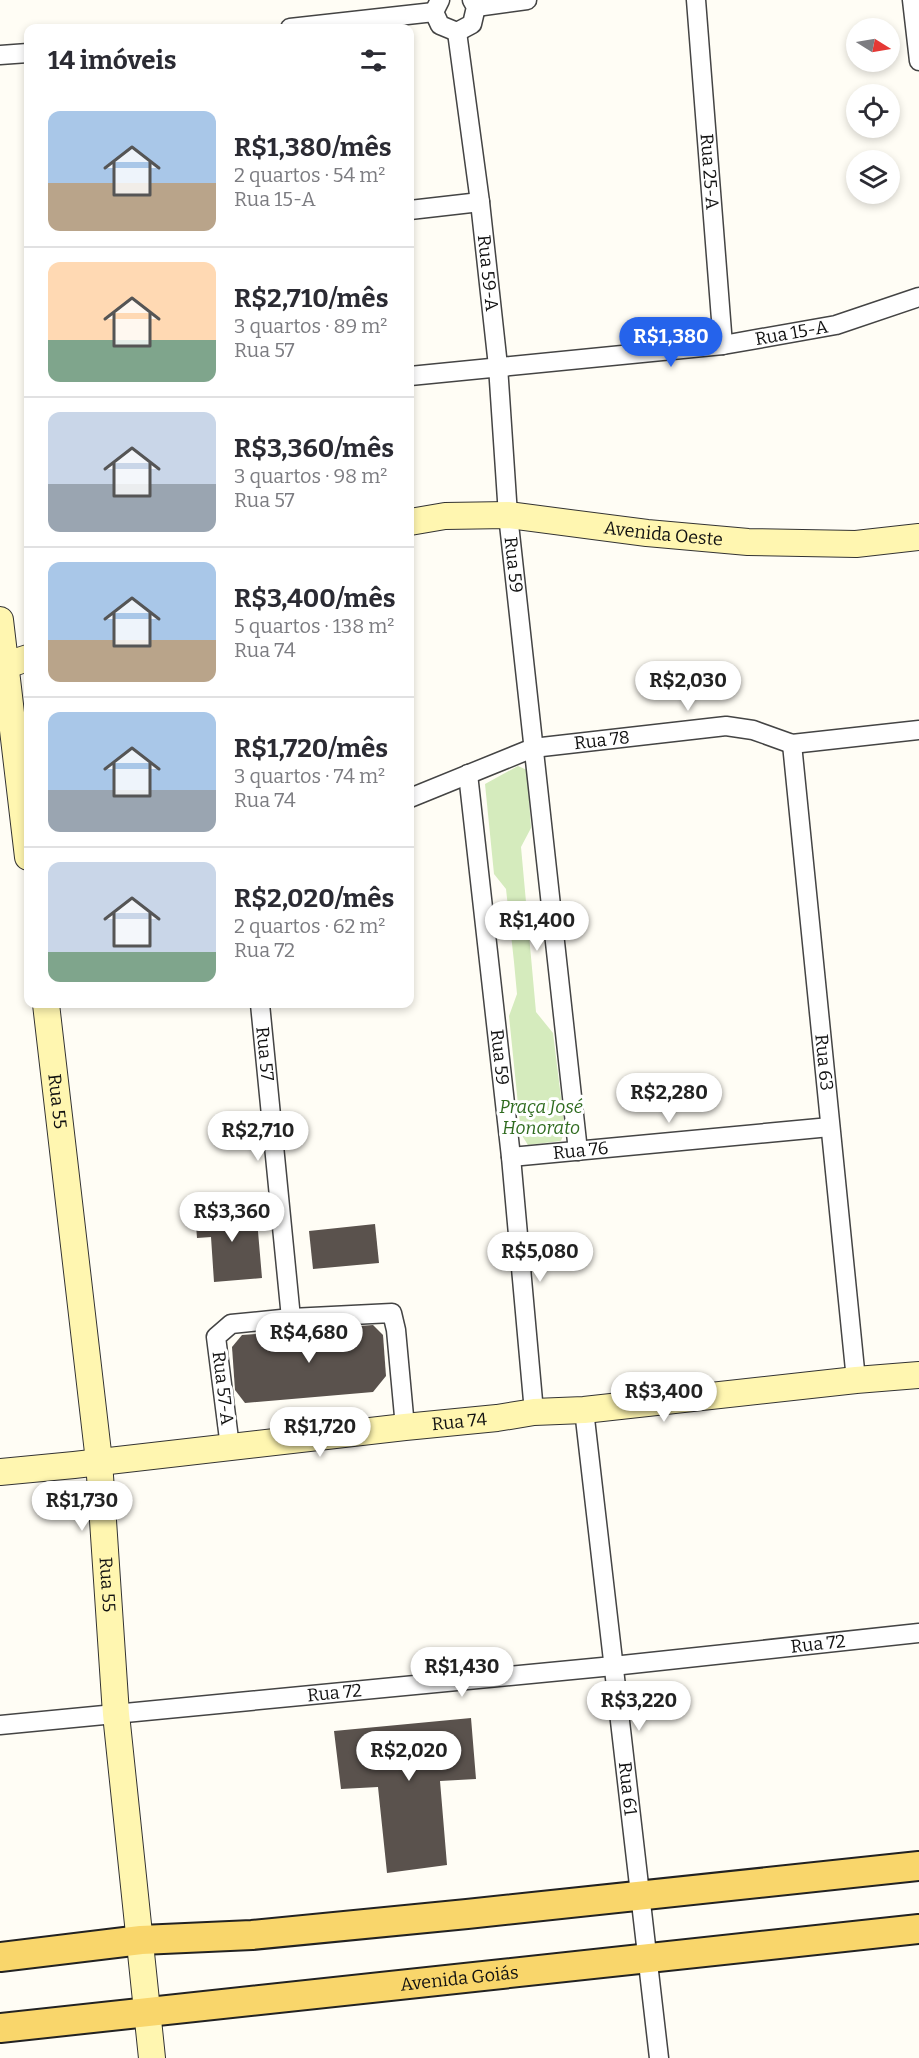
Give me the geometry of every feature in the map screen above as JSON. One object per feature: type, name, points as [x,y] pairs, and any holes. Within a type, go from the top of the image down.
[{"type":"main road","points":[[0,1957],[141,1940],[252,1935],[919,1866]]},
{"type":"main road","name":"Avenida Goiás","points":[[0,2028],[919,1929]]},
{"type":"street","points":[[317,24],[437,6],[440,25],[457,32],[472,24],[474,3],[528,0]]},
{"type":"street","name":"Rua 25-A","points":[[696,0],[723,345]]},
{"type":"street","points":[[912,0],[919,61]]},
{"type":"street","name":"Rua 59-A","points":[[457,32],[480,202],[498,366],[508,515]]},
{"type":"street","points":[[0,55],[24,53]]},
{"type":"street","points":[[414,210],[480,202]]},
{"type":"street","name":"Rua 15-A","points":[[414,376],[723,345],[836,325],[919,297]]},
{"type":"street","name":"Avenida Oeste","points":[[414,521],[445,516],[508,515],[647,533],[748,542],[856,544],[919,537]]},
{"type":"street","name":"Rua 59","points":[[508,515],[578,1151]]},
{"type":"street","points":[[0,620],[2,667],[24,828]]},
{"type":"street","points":[[2,667],[24,659]]},
{"type":"street","name":"Rua 78","points":[[414,796],[533,748],[726,726],[753,730],[792,744],[919,730]]},
{"type":"street","name":"Rua 63","points":[[792,744],[856,1380]]},
{"type":"street","name":"Rua 59","points":[[468,774],[511,1157],[534,1412]]},
{"type":"street","name":"Rua 55","points":[[46,1008],[99,1461],[116,1714],[152,2058]]},
{"type":"street","name":"Rua 57","points":[[260,1008],[291,1318]]},
{"type":"street","name":"Rua 76","points":[[511,1157],[830,1127]]},
{"type":"street","name":"Rua 57-A","points":[[230,1447],[216,1337],[231,1324],[291,1318],[392,1313],[396,1330],[405,1427]]},
{"type":"street","name":"Rua 74","points":[[0,1472],[497,1418],[534,1412],[584,1410],[919,1375]]},
{"type":"street","name":"Rua 61","points":[[584,1410],[658,2058]]},
{"type":"street","name":"Rua 72","points":[[0,1725],[613,1666],[919,1633]]},
{"type":"green space","name":"Praça José Honorato","points":[[518,766],[527,770],[531,828],[521,847],[536,1012],[553,1033],[565,1130],[561,1141],[528,1145],[521,1134],[509,1016],[517,994],[506,889],[494,874],[485,784]]},
{"type":"building","points":[[256,1208],[262,1278],[214,1282],[211,1237],[197,1238],[195,1212]]},
{"type":"building","points":[[375,1224],[379,1263],[313,1269],[309,1231]]},
{"type":"building","points":[[373,1325],[383,1335],[386,1376],[373,1392],[245,1403],[235,1390],[232,1347],[242,1335]]},
{"type":"building","points":[[471,1718],[476,1779],[440,1781],[447,1865],[387,1873],[378,1787],[341,1789],[334,1731]]}]
